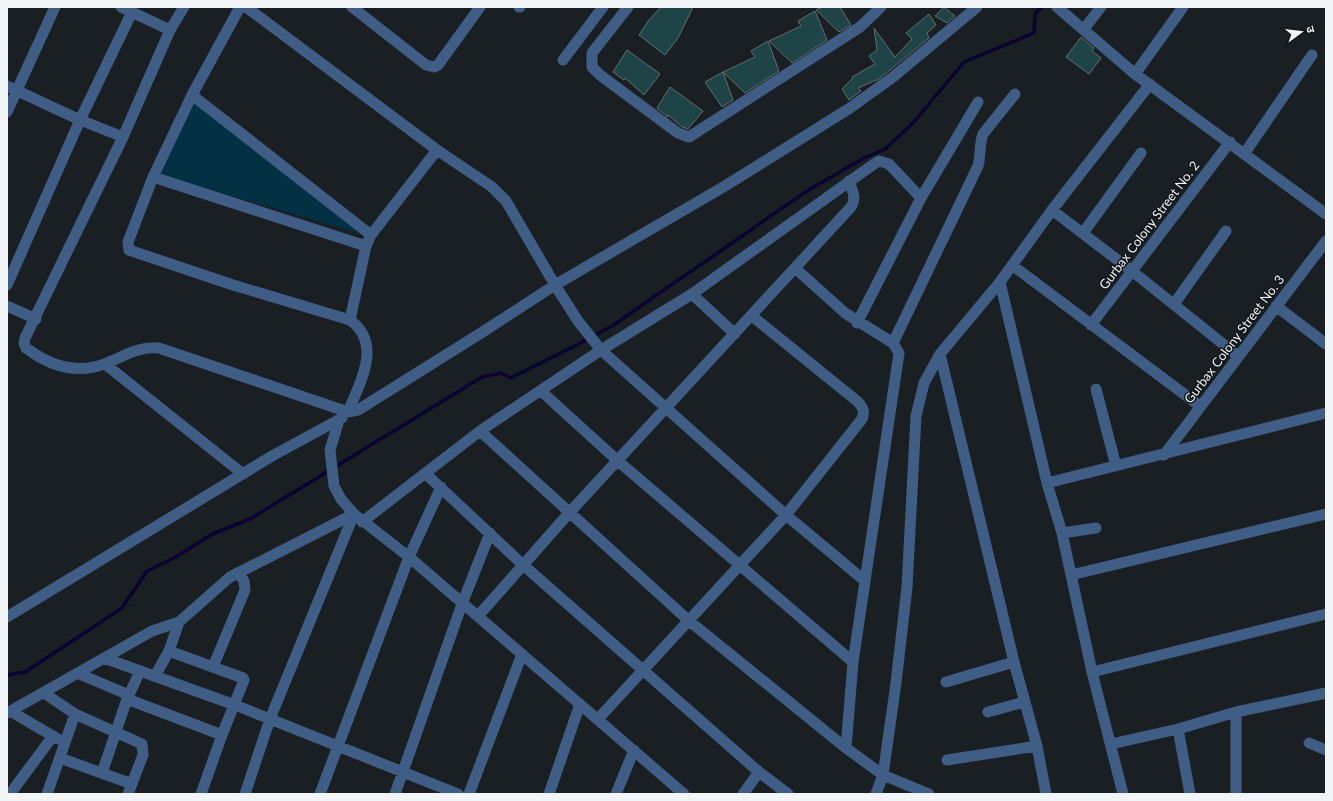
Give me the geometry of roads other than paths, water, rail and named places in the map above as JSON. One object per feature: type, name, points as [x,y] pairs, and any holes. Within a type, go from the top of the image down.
[{"type":"street","points":[[7,112],[12,89],[55,7]]},
{"type":"street","points":[[121,7],[170,30]]},
{"type":"street","points":[[184,7],[170,30],[123,136],[24,343],[26,348],[32,353],[69,369],[92,368],[140,349],[159,348],[351,412]]},
{"type":"street","points":[[240,7],[192,95],[153,177],[128,242],[129,250],[233,285],[350,320],[359,326],[366,340],[367,355],[365,369],[351,412]]},
{"type":"street","points":[[246,7],[437,150],[492,187],[506,201],[555,285],[578,321],[601,350],[786,515],[865,581]]},
{"type":"street","points":[[352,7],[426,65],[434,67],[438,65],[480,7]]},
{"type":"street","points":[[563,60],[603,7]]},
{"type":"street","points":[[628,7],[592,53],[592,67],[600,75],[678,133],[689,137],[860,27],[881,7]]},
{"type":"street","points":[[7,617],[272,456],[339,420],[426,369],[555,285],[725,186],[845,111],[894,77],[977,7]]},
{"type":"street","points":[[1084,29],[1101,7]]},
{"type":"street","points":[[1135,74],[1183,7]]},
{"type":"street","points":[[1060,8],[1135,74],[1230,142],[1326,214]]},
{"type":"street","points":[[7,285],[80,120],[132,12]]},
{"type":"street","points":[[1244,154],[1312,54]]},
{"type":"street","points":[[876,794],[883,775],[896,683],[907,587],[916,416],[924,383],[940,354],[1000,282],[1052,210],[1150,84]]},
{"type":"street","points":[[12,89],[80,120],[123,136]]},
{"type":"street","points":[[893,343],[978,166],[982,150],[981,141],[983,134],[1014,94]]},
{"type":"street","points":[[192,95],[371,235]]},
{"type":"street","points":[[857,323],[921,198],[978,102]]},
{"type":"street","name":"Gurbax Colony Street No. 2","points":[[1091,325],[1230,142]]},
{"type":"street","points":[[350,320],[366,246],[371,235],[437,150]]},
{"type":"street","points":[[1083,234],[1141,153]]},
{"type":"street","points":[[9,712],[152,631],[179,622],[225,582],[238,573],[358,518],[426,474],[480,431],[601,350],[692,294],[874,164],[884,162],[921,198]]},
{"type":"street","points":[[153,177],[366,246]]},
{"type":"street","points":[[478,616],[522,564],[752,316],[854,203],[854,196],[849,181]]},
{"type":"street","points":[[1052,210],[1132,271],[1238,356]]},
{"type":"street","points":[[1174,304],[1226,231]]},
{"type":"street","name":"Gurbax Colony Street No. 3","points":[[1164,455],[1326,241]]},
{"type":"street","points":[[1012,265],[1200,406]]},
{"type":"street","points":[[795,268],[857,323],[893,343],[899,353],[853,662],[846,748]]},
{"type":"street","points":[[1000,282],[1047,483],[1062,533],[1092,672],[1123,794]]},
{"type":"street","points":[[692,294],[735,334]]},
{"type":"street","points":[[7,306],[36,319]]},
{"type":"street","points":[[1276,306],[1326,344]]},
{"type":"street","points":[[598,719],[786,515],[862,419],[864,413],[862,406],[857,401],[752,316]]},
{"type":"street","points":[[940,354],[1014,662],[1037,746],[1046,794]]},
{"type":"street","points":[[105,364],[243,474]]},
{"type":"street","points":[[1096,389],[1116,466]]},
{"type":"street","points":[[541,391],[618,461],[853,662]]},
{"type":"street","points":[[1047,483],[1164,455],[1326,413]]},
{"type":"street","points":[[339,420],[330,450],[334,486],[341,499],[358,518],[409,557],[684,794]]},
{"type":"street","points":[[480,431],[688,620],[846,748],[883,775],[929,794]]},
{"type":"street","points":[[426,474],[522,564],[759,772],[788,794]]},
{"type":"street","points":[[320,794],[336,746],[409,557],[441,487]]},
{"type":"street","points":[[1071,575],[1326,514]]},
{"type":"street","points":[[245,794],[270,719],[358,518]]},
{"type":"street","points":[[1062,533],[1096,528]]},
{"type":"street","points":[[395,794],[462,604],[490,533]]},
{"type":"street","points":[[213,667],[245,590],[244,581],[238,573]]},
{"type":"street","points":[[1092,672],[1326,614]]},
{"type":"street","points":[[155,676],[169,651],[179,622]]},
{"type":"street","points":[[169,651],[244,680],[222,734],[201,794]]},
{"type":"street","points":[[469,794],[522,654]]},
{"type":"street","points":[[104,658],[235,705],[458,794]]},
{"type":"street","points":[[946,682],[1014,662]]},
{"type":"street","points":[[102,773],[128,697],[140,671]]},
{"type":"street","points":[[77,674],[128,697],[222,734]]},
{"type":"street","points":[[44,693],[75,714],[116,733],[137,740],[142,744],[144,749],[130,789],[102,773],[60,758]]},
{"type":"street","points":[[1111,744],[1178,729],[1236,712],[1326,693]]},
{"type":"street","points":[[988,712],[1024,702]]},
{"type":"street","points":[[549,794],[580,704]]},
{"type":"street","points":[[9,712],[65,744]]},
{"type":"street","points":[[1236,712],[1236,794]]},
{"type":"street","points":[[47,794],[75,714]]},
{"type":"street","points":[[1178,729],[1190,794]]},
{"type":"street","points":[[10,794],[53,736]]},
{"type":"street","points":[[1309,743],[1326,750]]},
{"type":"street","points":[[947,760],[1037,746]]},
{"type":"street","points":[[616,794],[634,750]]},
{"type":"street","points":[[743,794],[759,772]]},
{"type":"waterway","points":[[7,675],[25,672],[122,608],[147,571],[176,557],[212,534],[250,519],[482,377],[501,373],[511,378],[612,326],[807,191],[864,158],[885,149],[913,123],[964,62],[1034,33],[1035,14],[1042,7]]}]
